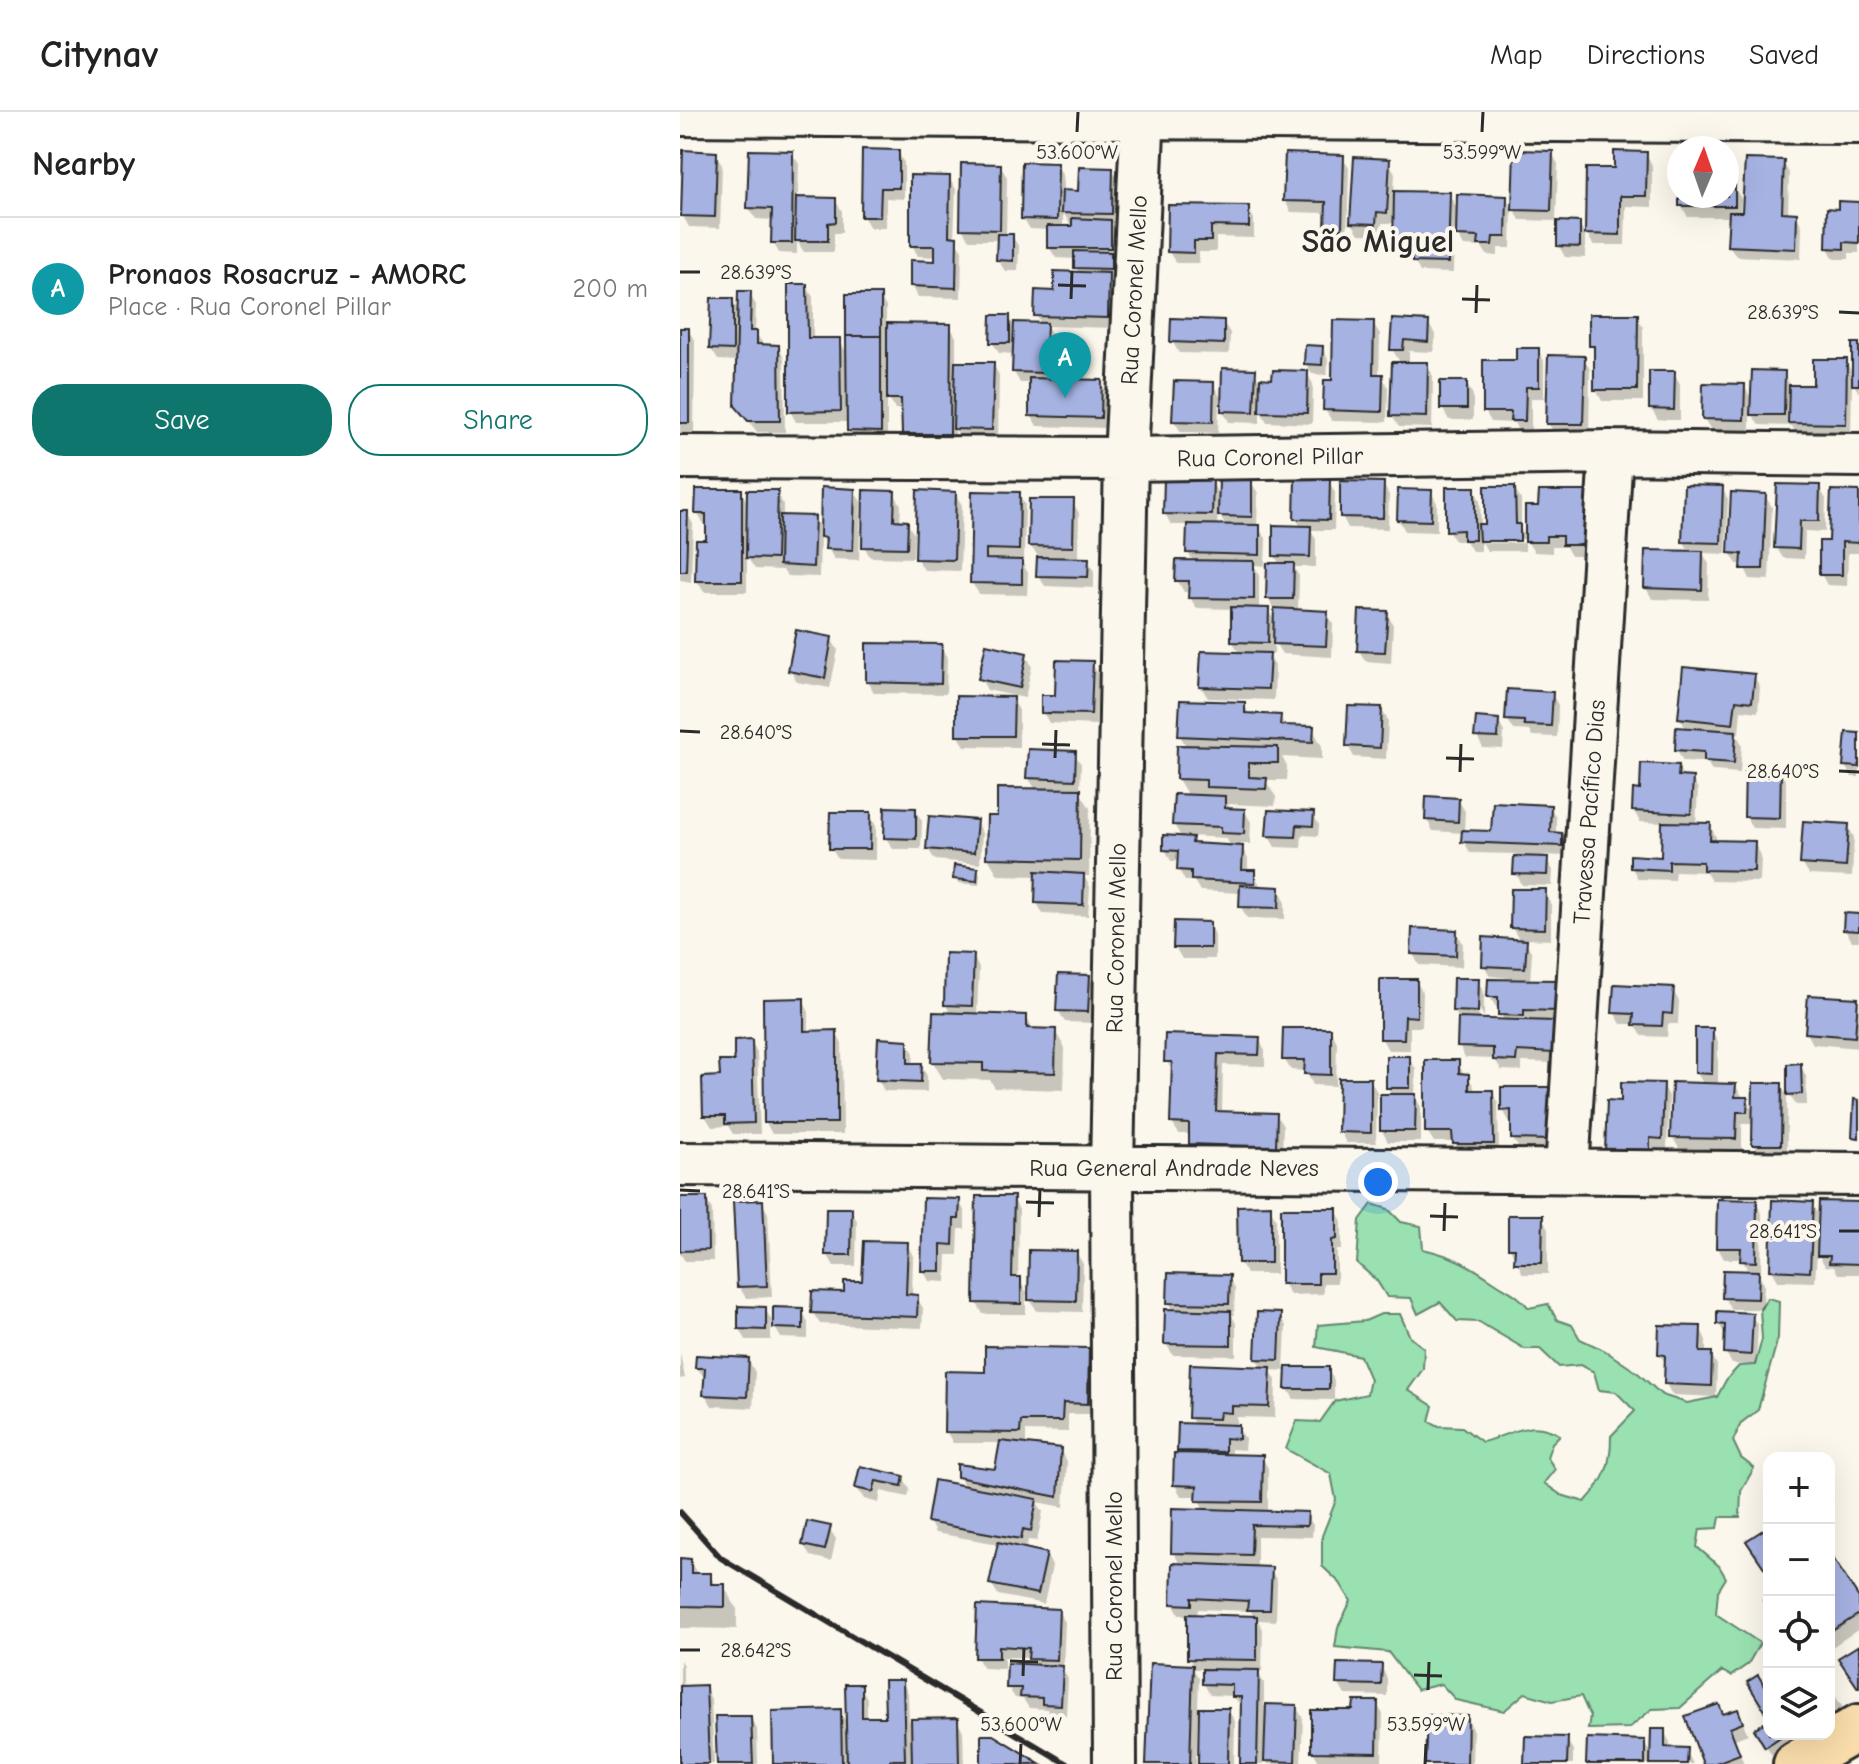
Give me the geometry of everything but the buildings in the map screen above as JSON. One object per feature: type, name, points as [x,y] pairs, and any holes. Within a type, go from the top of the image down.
[{"type":"main road","points":[[1796,1764],[1859,1727]]},
{"type":"street","points":[[680,114],[1859,122]]},
{"type":"street","name":"Rua Coronel Mello","points":[[1115,1764],[1112,1168],[1126,459],[1143,115]]},
{"type":"street","name":"Rua Coronel Pillar","points":[[680,457],[1126,459],[1611,452],[1859,455]]},
{"type":"street","name":"Travessa Pacífico Dias","points":[[1567,1171],[1611,452]]},
{"type":"street","name":"Rua General Andrade Neves","points":[[680,1164],[1859,1174]]},
{"type":"green space","points":[[1372,1204],[1388,1209],[1401,1222],[1421,1226],[1423,1249],[1468,1265],[1516,1295],[1529,1308],[1548,1304],[1557,1320],[1572,1325],[1580,1339],[1604,1350],[1639,1374],[1662,1395],[1687,1403],[1717,1397],[1726,1380],[1739,1366],[1755,1365],[1762,1339],[1760,1309],[1768,1298],[1779,1301],[1778,1338],[1758,1410],[1741,1423],[1733,1441],[1741,1458],[1754,1468],[1741,1491],[1740,1517],[1720,1517],[1718,1528],[1700,1529],[1697,1547],[1719,1566],[1726,1578],[1718,1591],[1716,1614],[1760,1643],[1748,1664],[1731,1676],[1722,1671],[1680,1708],[1652,1709],[1629,1728],[1588,1729],[1590,1716],[1581,1696],[1552,1701],[1525,1693],[1504,1711],[1456,1700],[1441,1684],[1417,1690],[1388,1652],[1335,1647],[1338,1627],[1351,1601],[1340,1583],[1322,1566],[1322,1536],[1336,1500],[1331,1474],[1286,1449],[1297,1421],[1320,1422],[1335,1401],[1367,1394],[1370,1379],[1360,1356],[1316,1347],[1318,1325],[1365,1321],[1381,1314],[1400,1314],[1410,1337],[1424,1348],[1423,1369],[1408,1390],[1433,1406],[1429,1421],[1439,1426],[1462,1427],[1482,1442],[1530,1427],[1560,1435],[1552,1443],[1547,1457],[1555,1469],[1544,1483],[1561,1495],[1585,1502],[1606,1472],[1611,1436],[1635,1411],[1616,1392],[1599,1390],[1594,1372],[1581,1365],[1559,1367],[1540,1349],[1525,1349],[1479,1322],[1457,1321],[1440,1302],[1418,1314],[1411,1298],[1387,1297],[1377,1281],[1357,1263],[1360,1220]]},
{"type":"railway","points":[[680,1512],[721,1558],[1067,1764]]},
{"type":"place","name":"Pronaos Rosacruz - AMORC","points":[[1065,398]]},
{"type":"district","name":"São Miguel","points":[[1378,241]]}]
